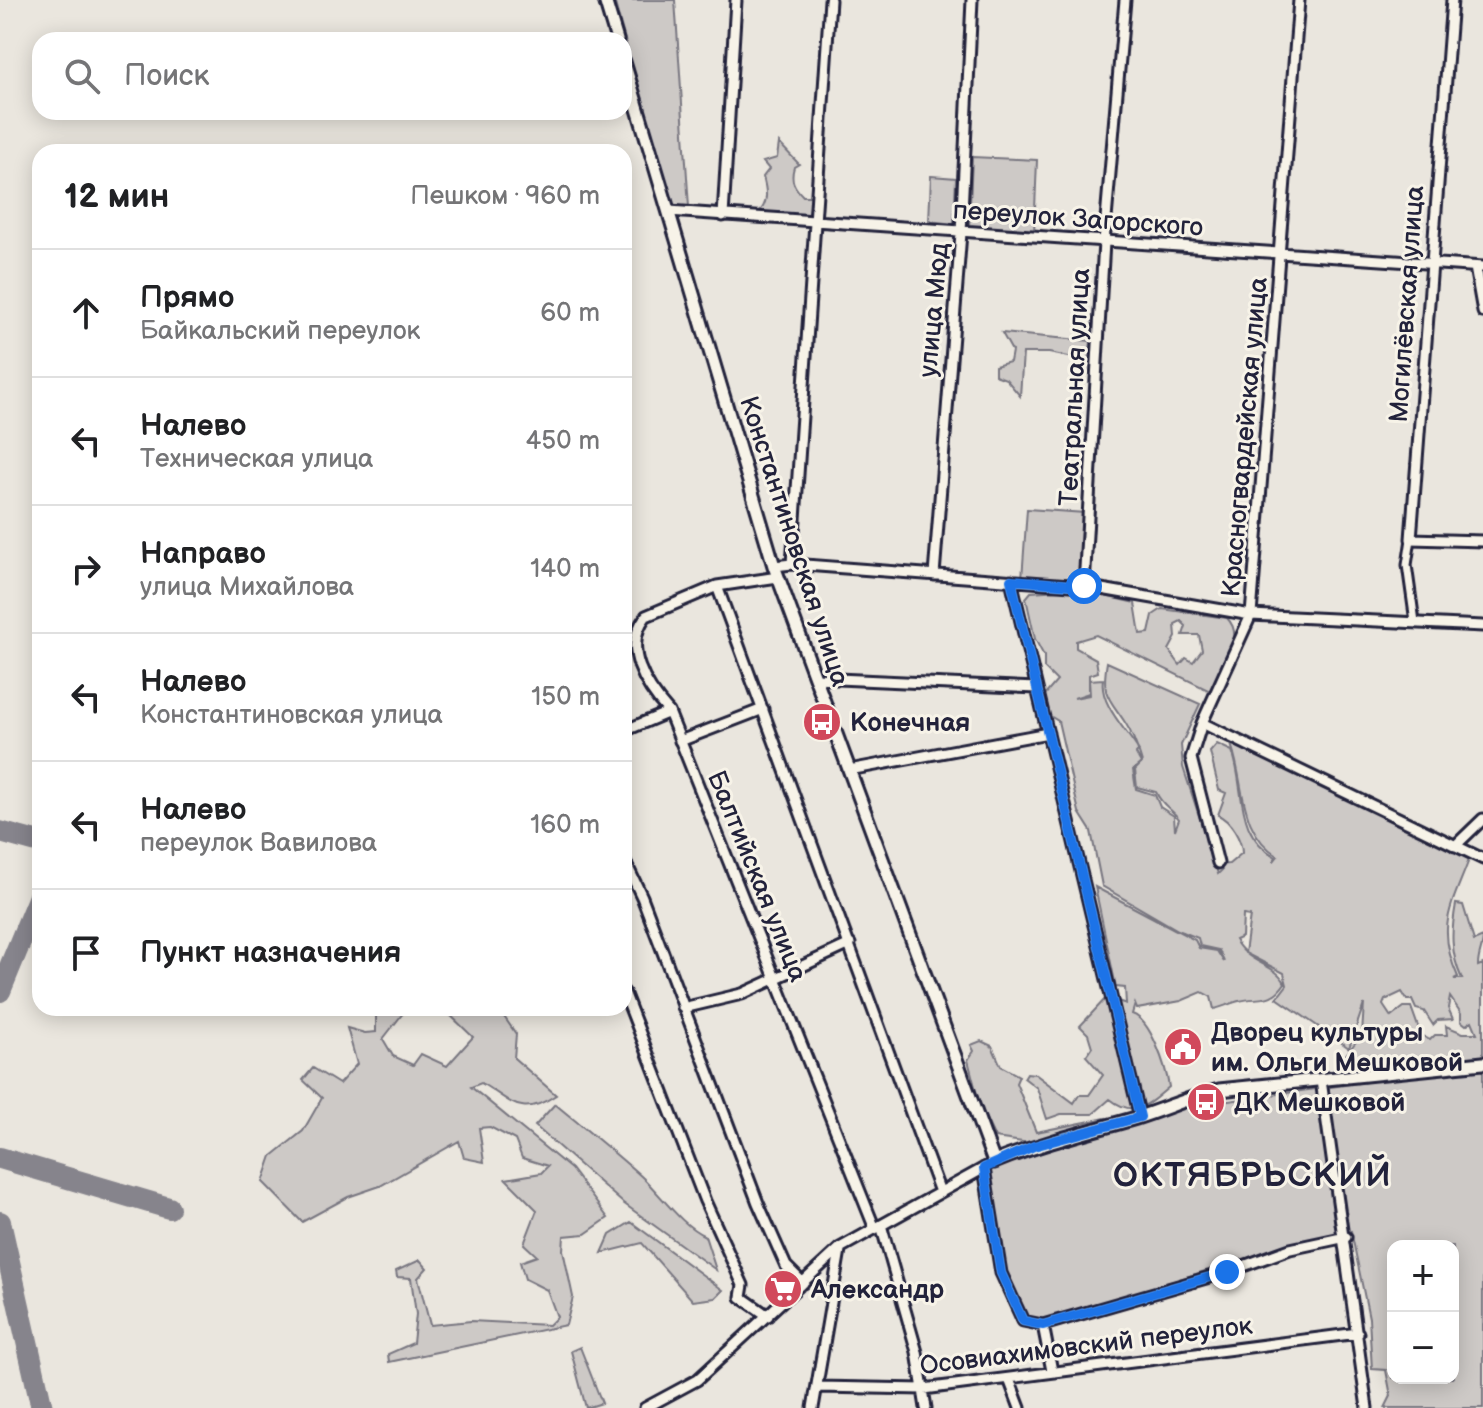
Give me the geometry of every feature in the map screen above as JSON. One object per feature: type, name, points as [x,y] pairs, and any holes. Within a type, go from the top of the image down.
[{"type":"street","points":[[605,0],[615,32]]},
{"type":"street","points":[[723,216],[736,0]]},
{"type":"street","points":[[792,564],[830,0]]},
{"type":"street","name":"улица Мюд","points":[[934,575],[961,233],[972,0]]},
{"type":"street","name":"Театральная улица","points":[[1084,586],[1104,242],[1125,0]]},
{"type":"street","name":"Красногвардейская улица","points":[[1218,863],[1191,758],[1202,723],[1251,615],[1299,0]]},
{"type":"street","name":"Могилёвская улица","points":[[1411,539],[1452,0]]},
{"type":"street","name":"Константиновская улица","points":[[632,88],[776,571],[989,1165],[1001,1273],[1023,1321],[1043,1325]]},
{"type":"street","name":"переулок Загорского","points":[[669,211],[1479,267]]},
{"type":"street","points":[[1479,267],[1483,312]]},
{"type":"street","points":[[1415,622],[1407,565],[1411,539],[1483,541]]},
{"type":"street","points":[[940,1192],[717,586],[792,564],[1084,586],[1251,615],[1483,626]]},
{"type":"street","points":[[1011,580],[1140,1117]]},
{"type":"street","name":"Балтийская улица","points":[[717,586],[646,616],[638,626],[635,647],[652,693],[669,712],[878,1227],[924,1389],[926,1408]]},
{"type":"street","points":[[815,678],[1037,688]]},
{"type":"street","points":[[680,741],[763,709]]},
{"type":"street","points":[[632,728],[669,712]]},
{"type":"street","points":[[1202,723],[1483,859]]},
{"type":"street","points":[[849,770],[1048,733]]},
{"type":"street","points":[[1455,846],[1483,819]]},
{"type":"street","points":[[632,879],[758,1203],[786,1266],[803,1283]]},
{"type":"street","points":[[683,1008],[742,994],[850,944]]},
{"type":"street","points":[[632,1013],[705,1201],[743,1285],[741,1297],[768,1316]]},
{"type":"street","points":[[645,1408],[657,1406],[697,1380],[840,1248],[989,1165],[1034,1146],[1140,1117],[1184,1098],[1219,1090],[1483,1063]]},
{"type":"street","points":[[1321,1080],[1346,1237],[1367,1408]]},
{"type":"street","points":[[1052,1371],[1043,1325],[1227,1272],[1290,1249],[1346,1237]]},
{"type":"street","points":[[813,1408],[840,1248]]},
{"type":"street","name":"Осовиахимовский переулок","points":[[818,1387],[924,1389],[1358,1333]]},
{"type":"street","points":[[1009,1379],[1020,1408]]},
{"type":"shaded area","points":[[614,0],[675,0],[689,207],[671,207],[632,65],[632,32],[623,32]]},
{"type":"shaded area","points":[[779,143],[799,164],[793,172],[795,186],[803,196],[812,196],[808,218],[757,214],[764,206],[766,197],[763,177],[769,169],[763,162],[777,158]]},
{"type":"shaded area","points":[[972,157],[1037,160],[1034,234],[969,230]]},
{"type":"shaded area","points":[[931,176],[956,178],[954,224],[929,221]]},
{"type":"shaded area","points":[[1002,333],[1091,341],[1089,361],[1049,353],[1023,353],[1020,396],[1006,379],[995,375],[995,366],[1010,362],[1012,351]]},
{"type":"shaded area","points":[[1027,509],[1085,513],[1079,579],[1022,579]]},
{"type":"shaded area","points":[[1075,589],[1135,603],[1140,634],[1149,633],[1153,615],[1162,609],[1227,618],[1232,626],[1233,644],[1210,691],[1096,635],[1076,641],[1076,648],[1096,659],[1098,672],[1089,675],[1089,680],[1103,679],[1109,707],[1138,749],[1108,696],[1105,683],[1107,662],[1200,704],[1181,745],[1183,767],[1218,874],[1222,870],[1220,865],[1229,864],[1242,853],[1234,831],[1218,815],[1226,793],[1219,790],[1210,752],[1217,744],[1232,751],[1243,809],[1253,836],[1276,857],[1273,862],[1278,856],[1255,832],[1249,818],[1234,754],[1229,739],[1470,857],[1452,903],[1447,930],[1451,959],[1458,977],[1454,979],[1462,979],[1454,951],[1456,904],[1463,905],[1474,941],[1483,937],[1478,966],[1483,964],[1483,1062],[1339,1074],[1335,1071],[1337,1066],[1362,1034],[1364,1004],[1349,1048],[1277,998],[1287,985],[1284,973],[1247,954],[1281,976],[1285,983],[1280,990],[1270,997],[1239,1001],[1214,1009],[1211,997],[1202,992],[1181,1001],[1137,1009],[1135,1004],[1132,1014],[1151,1034],[1165,1068],[1169,1087],[1161,1094],[1133,1109],[1110,1099],[1093,1114],[1061,1114],[1047,1119],[1037,1088],[1024,1078],[1027,1073],[1035,1074],[1074,1103],[1079,1095],[1089,1095],[1103,1075],[1086,1056],[1092,1047],[1088,1034],[1080,1026],[1107,997],[1126,1004],[1125,988],[1116,987],[1095,887],[1195,940],[1199,948],[1217,951],[1224,962],[1219,950],[1200,946],[1198,938],[1178,930],[1102,886],[1091,831],[1079,812],[1058,721],[1050,716],[1044,696],[1057,681],[1044,668],[1044,656],[1035,639],[1026,598],[1031,592]],"holes":[[[1181,621],[1186,626],[1183,635],[1199,635],[1202,650],[1193,662],[1186,658],[1180,665],[1169,650],[1176,637],[1175,624]],[[1138,752],[1142,763],[1135,770],[1137,787],[1156,792],[1179,819],[1175,830],[1174,816],[1160,807],[1155,795],[1136,789],[1133,770],[1141,763],[1136,754]],[[1243,915],[1250,916],[1245,952],[1235,940],[1242,937]],[[1402,992],[1407,1000],[1412,1000],[1416,1009],[1424,1011],[1433,1025],[1438,1020],[1453,1019],[1448,1008],[1450,997],[1461,1013],[1461,1021],[1466,1025],[1472,1021],[1477,1033],[1463,1033],[1446,1026],[1447,1035],[1435,1035],[1430,1040],[1421,1035],[1411,1007],[1404,1007],[1391,1017],[1383,1005],[1385,1000]]]},
{"type":"shaded area","points":[[376,1016],[401,1016],[383,1039],[393,1056],[413,1065],[421,1054],[447,1066],[473,1037],[451,1016],[504,1016],[516,1034],[514,1058],[556,1095],[533,1106],[525,1106],[509,1101],[481,1083],[471,1087],[571,1169],[608,1218],[585,1234],[564,1236],[563,1250],[573,1297],[566,1325],[389,1362],[388,1354],[413,1343],[416,1314],[411,1278],[397,1277],[396,1271],[420,1260],[427,1268],[418,1278],[430,1325],[471,1321],[549,1325],[557,1317],[547,1290],[525,1279],[520,1262],[537,1256],[524,1244],[537,1210],[506,1179],[541,1173],[548,1166],[522,1158],[515,1140],[490,1127],[479,1128],[484,1162],[464,1158],[459,1141],[380,1186],[348,1197],[302,1222],[263,1182],[272,1156],[303,1131],[322,1098],[303,1080],[313,1068],[339,1084],[357,1064],[347,1028],[365,1033],[376,1032]]},
{"type":"shaded area","points":[[981,1041],[992,1046],[1001,1066],[1019,1076],[1016,1083],[1036,1132],[1106,1118],[1107,1121],[1030,1143],[995,1138],[980,1106],[968,1060],[974,1051],[971,1045]]},
{"type":"shaded area","points":[[1483,1066],[1483,1408],[1385,1408],[1391,1396],[1389,1384],[1459,1384],[1459,1240],[1387,1240],[1387,1375],[1386,1370],[1372,1369],[1369,1318],[1351,1231],[1041,1320],[1027,1317],[1005,1271],[989,1171],[1037,1153],[1185,1107]]},
{"type":"shaded area","points":[[555,1104],[642,1177],[688,1225],[705,1236],[716,1270],[623,1203],[535,1126]]},
{"type":"shaded area","points":[[631,1222],[723,1290],[715,1298],[693,1301],[642,1243],[602,1253],[610,1235]]},
{"type":"shaded area","points":[[580,1347],[602,1403],[586,1408],[571,1351]]},
{"type":"taxiway","points":[[0,832],[32,841]]},
{"type":"taxiway","points":[[0,991],[32,913]]},
{"type":"taxiway","points":[[0,1158],[169,1208]]},
{"type":"taxiway","points":[[0,1222],[42,1408]]},
{"type":"place","name":"Конечная","points":[[822,722]]},
{"type":"place","name":"Дворец культуры им. Ольги Мешковой","points":[[1183,1047]]},
{"type":"place","name":"ДК Мешковой","points":[[1206,1102]]},
{"type":"place","name":"Александр","points":[[783,1289]]},
{"type":"district","name":"ОКТЯБРЬСКИЙ","points":[[1253,1174]]},
{"type":"route","points":[[1084,586],[1011,580],[1140,1117],[1034,1146],[984,1168],[1001,1273],[1023,1321],[1043,1325],[1227,1272]]}]
